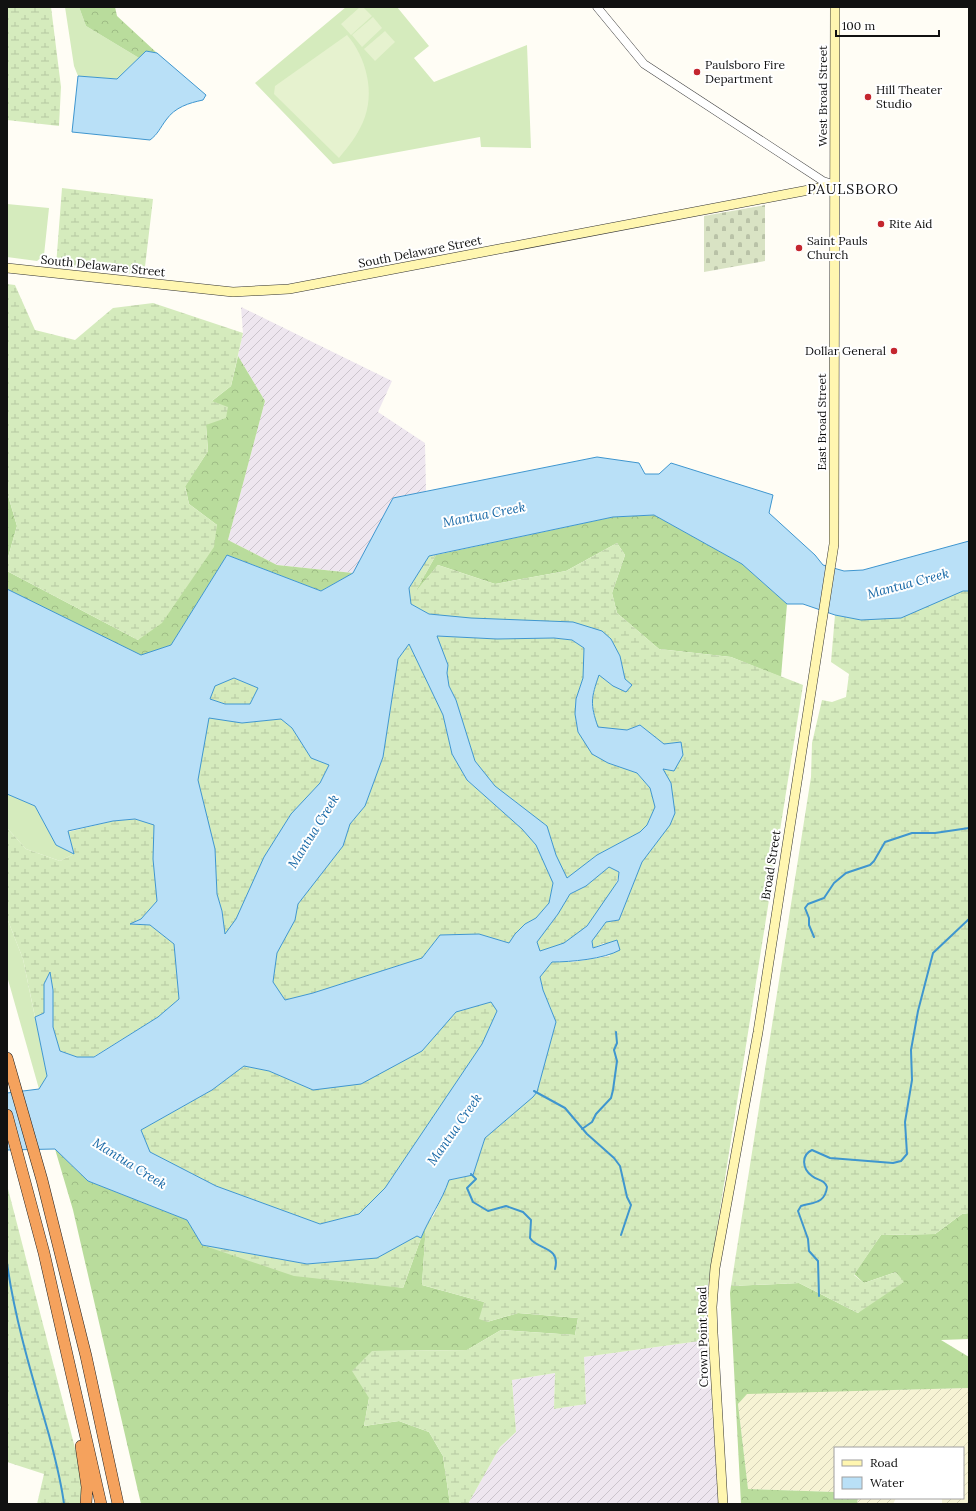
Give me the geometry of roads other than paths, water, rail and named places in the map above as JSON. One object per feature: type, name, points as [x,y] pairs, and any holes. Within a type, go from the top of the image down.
[{"type":"highway","points":[[7,1058],[42,1180],[86,1356],[118,1504]]},
{"type":"highway","points":[[7,1115],[44,1253],[101,1504]]},
{"type":"highway","points":[[44,1253],[45,1290],[84,1457],[87,1487],[86,1504]]},
{"type":"main road","name":"West Broad Street","points":[[835,7],[835,185]]},
{"type":"main road","name":"South Delaware Street","points":[[7,268],[233,292],[289,289],[835,185]]},
{"type":"main road","name":"East Broad Street","points":[[831,563],[834,527],[835,185]]},
{"type":"main road","name":"Broad Street","points":[[731,1170],[758,1032],[831,563]]},
{"type":"main road","name":"Crown Point Road","points":[[723,1504],[712,1307],[715,1268],[731,1170]]},
{"type":"street","points":[[597,7],[644,64],[823,181],[835,185]]},
{"type":"water","points":[[146,51],[157,53],[206,95],[203,100],[188,104],[174,112],[150,140],[72,132],[78,76],[117,79]]},
{"type":"water","name":"Mantua Creek","points":[[597,457],[639,463],[645,474],[659,474],[671,463],[773,495],[769,513],[815,555],[823,565],[844,571],[863,570],[969,541],[969,591],[963,591],[901,618],[861,620],[835,615],[803,604],[787,604],[742,564],[654,515],[613,517],[429,556],[409,588],[411,604],[429,614],[471,618],[573,622],[602,631],[611,639],[620,656],[625,679],[632,685],[626,692],[613,686],[599,675],[592,701],[598,727],[627,730],[640,725],[664,744],[681,742],[683,755],[674,771],[663,769],[671,783],[675,813],[670,825],[642,862],[619,920],[606,922],[592,941],[593,948],[617,940],[620,950],[596,958],[578,961],[552,962],[540,977],[543,990],[556,1022],[537,1092],[485,1138],[473,1175],[449,1180],[421,1238],[417,1236],[377,1258],[307,1264],[202,1245],[187,1220],[88,1181],[55,1149],[7,1150],[7,1093],[39,1089],[47,1076],[35,1017],[44,1013],[44,984],[50,972],[53,990],[53,1027],[60,1051],[77,1057],[94,1057],[158,1017],[179,999],[174,944],[150,925],[130,924],[141,919],[157,901],[153,859],[154,825],[135,819],[113,821],[68,831],[74,854],[56,845],[35,806],[7,794],[7,589],[141,655],[171,645],[227,555],[321,591],[353,573],[393,498]],"holes":[[[437,636],[497,639],[554,638],[572,640],[584,648],[583,678],[576,699],[575,714],[578,732],[592,754],[608,763],[637,773],[650,788],[655,807],[647,825],[640,832],[597,855],[567,878],[556,855],[547,826],[495,786],[475,761],[456,700],[449,686],[447,673],[448,665]],[[409,644],[443,715],[452,754],[467,780],[522,829],[536,845],[553,883],[549,903],[536,918],[525,924],[515,934],[509,943],[479,934],[440,935],[422,958],[313,993],[285,1000],[273,982],[277,953],[295,920],[298,904],[343,846],[350,824],[365,806],[383,757],[398,659]],[[234,678],[258,688],[250,704],[225,704],[210,699],[215,686]],[[209,718],[242,723],[281,719],[292,728],[311,758],[329,765],[320,783],[291,814],[264,857],[236,919],[225,934],[222,911],[217,894],[215,849],[198,780]],[[609,867],[619,872],[618,881],[587,926],[564,943],[540,951],[537,942],[558,914],[570,894],[586,886]],[[491,1002],[497,1011],[482,1044],[385,1188],[359,1214],[320,1224],[216,1186],[150,1152],[141,1130],[212,1090],[244,1066],[269,1071],[313,1090],[361,1084],[422,1051],[456,1012]]]},
{"type":"waterway","points":[[814,937],[809,925],[809,918],[805,908],[808,904],[824,898],[834,883],[846,873],[870,865],[885,842],[912,833],[935,833],[969,828]]},
{"type":"waterway","points":[[819,1296],[818,1261],[809,1251],[808,1239],[798,1211],[801,1206],[814,1203],[824,1197],[827,1187],[823,1181],[814,1178],[806,1170],[804,1162],[806,1155],[812,1150],[830,1158],[893,1163],[901,1161],[907,1154],[905,1122],[912,1080],[911,1050],[918,1011],[933,953],[969,919]]},
{"type":"waterway","points":[[582,1129],[592,1122],[596,1114],[611,1098],[617,1061],[614,1050],[617,1043],[616,1032]]},
{"type":"waterway","points":[[534,1091],[565,1108],[587,1134],[614,1158],[620,1166],[627,1197],[631,1205],[621,1235]]},
{"type":"waterway","points":[[471,1174],[476,1179],[467,1188],[473,1202],[488,1211],[506,1206],[523,1212],[531,1220],[530,1238],[533,1242],[552,1252],[555,1256],[555,1269]]},
{"type":"waterway","points":[[7,1263],[10,1285],[20,1328],[60,1478],[64,1504]]},
{"type":"place","name":"Paulsboro Fire Department","points":[[697,72]]},
{"type":"place","name":"Hill Theater Studio","points":[[868,97]]},
{"type":"place","name":"Rite Aid","points":[[881,224]]},
{"type":"place","name":"Saint Pauls Church","points":[[799,248]]},
{"type":"place","name":"Dollar General","points":[[894,351]]},
{"type":"district","name":"PAULSBORO","points":[[853,189]]}]
